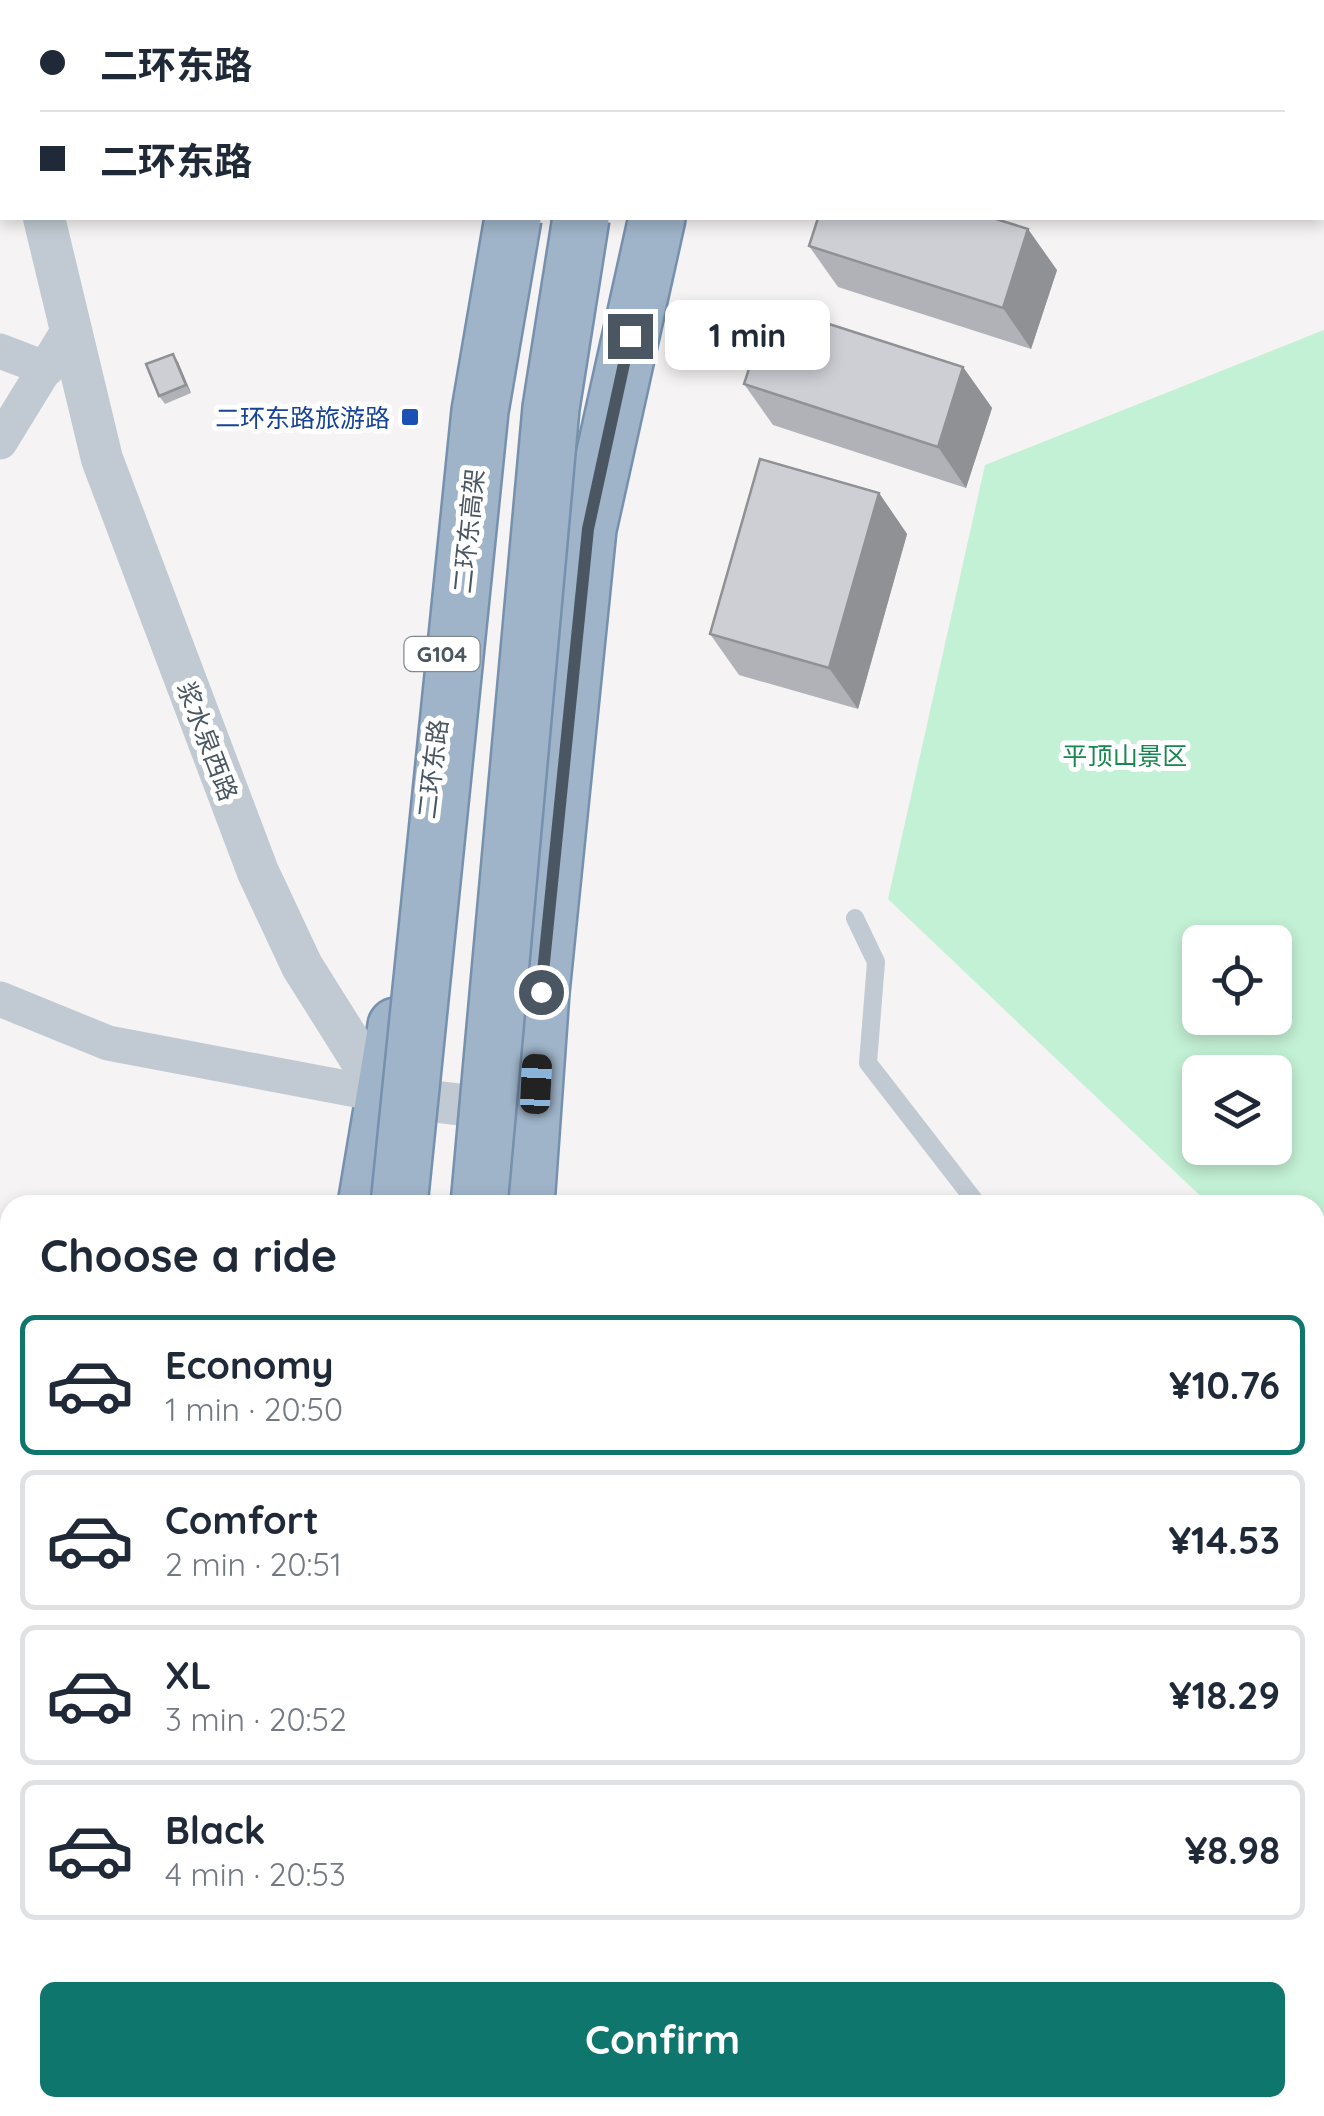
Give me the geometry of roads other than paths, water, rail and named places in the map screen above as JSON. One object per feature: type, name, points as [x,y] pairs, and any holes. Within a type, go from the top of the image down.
[{"type":"highway","name":"二环东路","points":[[367,1195],[382,1095],[409,960],[438,724],[452,470],[514,220]]},
{"type":"highway","name":"二环东高架","points":[[401,1195],[480,411],[515,220]]},
{"type":"highway","points":[[480,1195],[551,408],[581,220]]},
{"type":"highway","points":[[527,1195],[541,992],[588,529],[658,220]]},
{"type":"street","name":"浆水泉西路","points":[[44,220],[102,459],[258,872],[302,966],[382,1095]]},
{"type":"street","points":[[0,442],[70,328]]},
{"type":"street","points":[[0,352],[47,369]]},
{"type":"street","points":[[0,999],[108,1043],[382,1095],[534,1114]]},
{"type":"lane","points":[[855,918],[876,962],[868,1063],[970,1195]]},
{"type":"place","name":"二环东路旅游路","points":[[410,417]]},
{"type":"park label","name":"平顶山景区","points":[[1125,755]]}]
